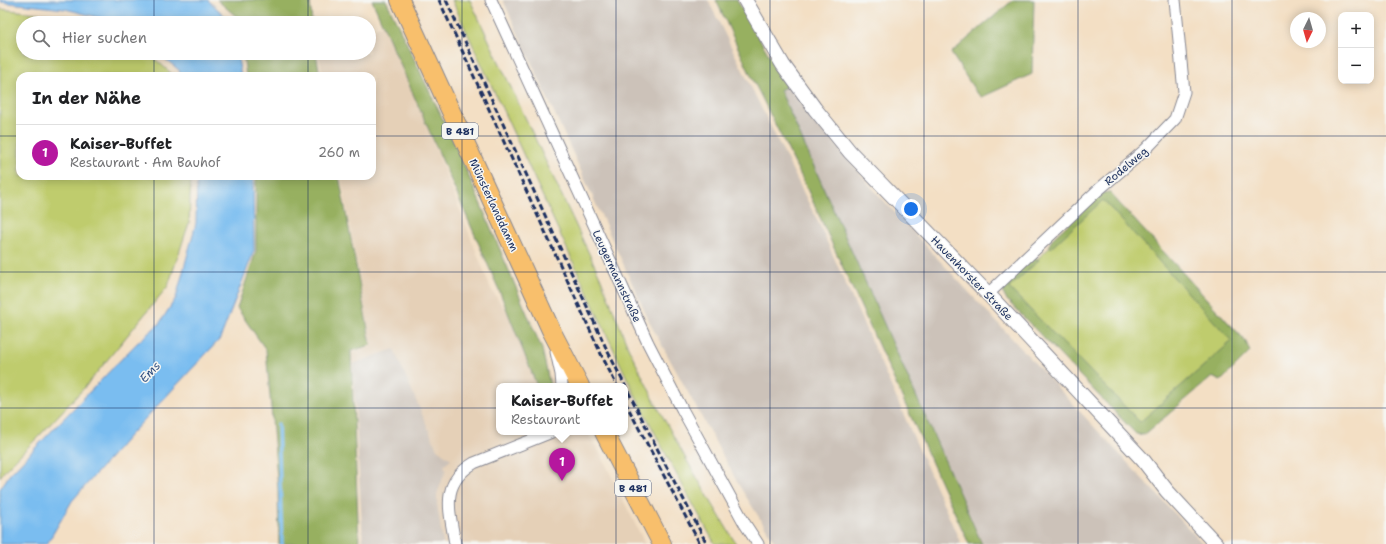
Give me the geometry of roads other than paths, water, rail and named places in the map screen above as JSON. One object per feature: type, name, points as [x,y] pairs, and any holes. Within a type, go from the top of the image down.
[{"type":"main road","name":"Münsterlanddamm","points":[[400,0],[551,330],[578,383]]},
{"type":"main road","name":"B 481","points":[[606,435],[662,544]]},
{"type":"street","name":"Leugermannstraße","points":[[491,0],[648,343],[745,524],[758,544]]},
{"type":"street","name":"Hauenhorster Straße","points":[[745,0],[783,65],[815,109],[850,152],[988,294],[1143,460],[1167,491],[1216,544]]},
{"type":"street","name":"Rodelweg","points":[[988,294],[1096,190],[1145,150],[1175,119],[1184,92],[1175,0]]},
{"type":"street","points":[[551,330],[562,383]]},
{"type":"street","points":[[455,544],[449,500],[454,482],[459,474],[474,463],[542,435]]},
{"type":"water","points":[[0,0],[208,0],[225,16],[94,16],[65,9],[0,2]]},
{"type":"water","points":[[167,60],[238,60],[240,72],[180,72]]},
{"type":"water","name":"Ems","points":[[197,180],[253,180],[254,251],[220,339],[129,436],[72,501],[47,544],[0,544],[0,489],[10,474],[136,344],[159,324],[176,298],[196,223]]},
{"type":"waterway","points":[[278,424],[282,544]]},
{"type":"railway","points":[[439,0],[616,383]]},
{"type":"railway","points":[[446,0],[607,350],[624,383]]},
{"type":"railway","points":[[628,391],[707,544]]},
{"type":"railway","points":[[628,408],[700,544]]},
{"type":"place","name":"Kaiser-Buffet","points":[[562,481]]}]
